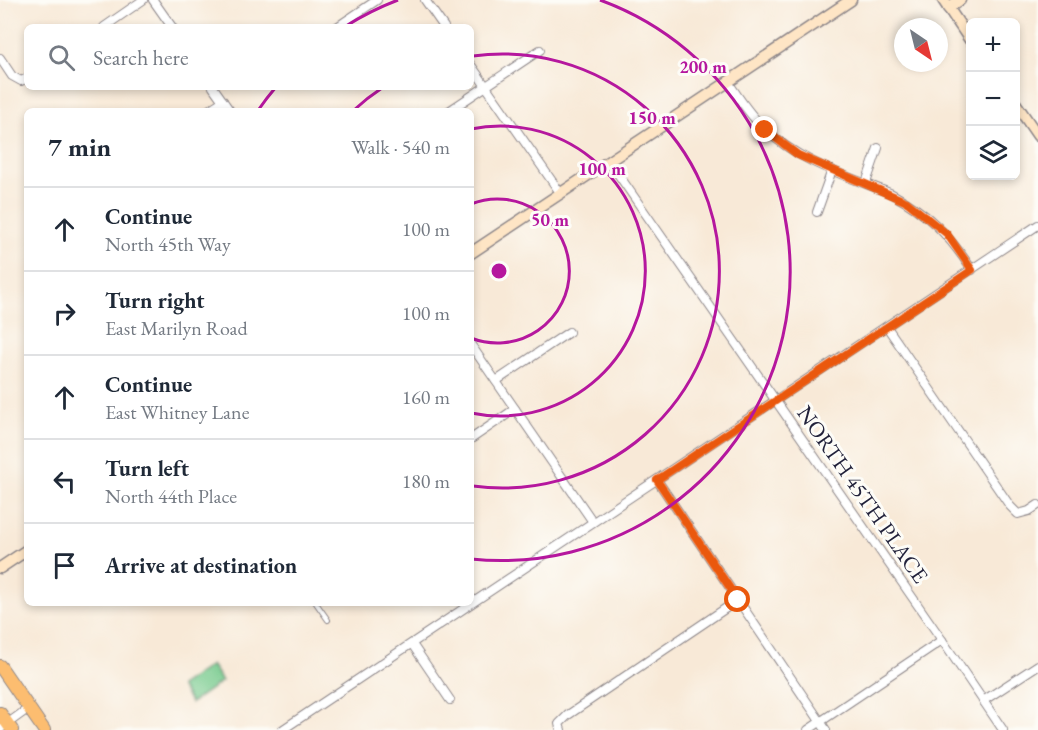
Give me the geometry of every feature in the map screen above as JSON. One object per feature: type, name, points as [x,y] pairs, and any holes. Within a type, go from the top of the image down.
[{"type":"main road","points":[[0,666],[44,730]]},
{"type":"main road","points":[[0,713],[7,728]]},
{"type":"street","points":[[108,24],[144,0]]},
{"type":"street","points":[[153,0],[170,24]]},
{"type":"street","points":[[341,24],[377,0]]},
{"type":"street","points":[[425,0],[442,24]]},
{"type":"street","points":[[474,252],[851,0]]},
{"type":"street","points":[[960,0],[946,4],[966,34]]},
{"type":"street","points":[[453,108],[540,50]]},
{"type":"street","points":[[0,58],[12,76],[24,80]]},
{"type":"street","points":[[474,69],[561,194]]},
{"type":"street","points":[[728,82],[765,130],[798,155],[892,194],[922,213],[947,234],[972,270]]},
{"type":"street","points":[[215,90],[228,108]]},
{"type":"street","points":[[211,108],[223,100]]},
{"type":"street","points":[[1020,110],[1038,136]]},
{"type":"street","points":[[866,183],[878,148]]},
{"type":"street","name":"NORTH 45TH PLACE","points":[[609,161],[1003,730]]},
{"type":"street","points":[[817,212],[832,170]]},
{"type":"street","points":[[474,602],[1038,225]]},
{"type":"street","points":[[887,327],[1010,506],[1018,514],[1029,512],[1038,505]]},
{"type":"street","points":[[496,381],[569,332]]},
{"type":"street","points":[[474,349],[593,522]]},
{"type":"street","points":[[474,437],[515,409]]},
{"type":"street","points":[[657,480],[826,730]]},
{"type":"street","points":[[0,568],[24,552]]},
{"type":"street","points":[[560,727],[568,715],[738,600]]},
{"type":"street","points":[[282,730],[468,606]]},
{"type":"street","points":[[808,730],[942,640]]},
{"type":"street","points":[[412,644],[450,700]]},
{"type":"street","points":[[983,701],[1038,664]]},
{"type":"street","points":[[7,728],[29,708]]},
{"type":"street","points":[[295,722],[301,730]]},
{"type":"lane","points":[[318,606],[328,620]]},
{"type":"green space","points":[[211,665],[222,681],[191,703],[180,686]]},
{"type":"route","points":[[738,600],[657,480],[972,270],[947,234],[907,202],[798,155],[765,130]]}]
